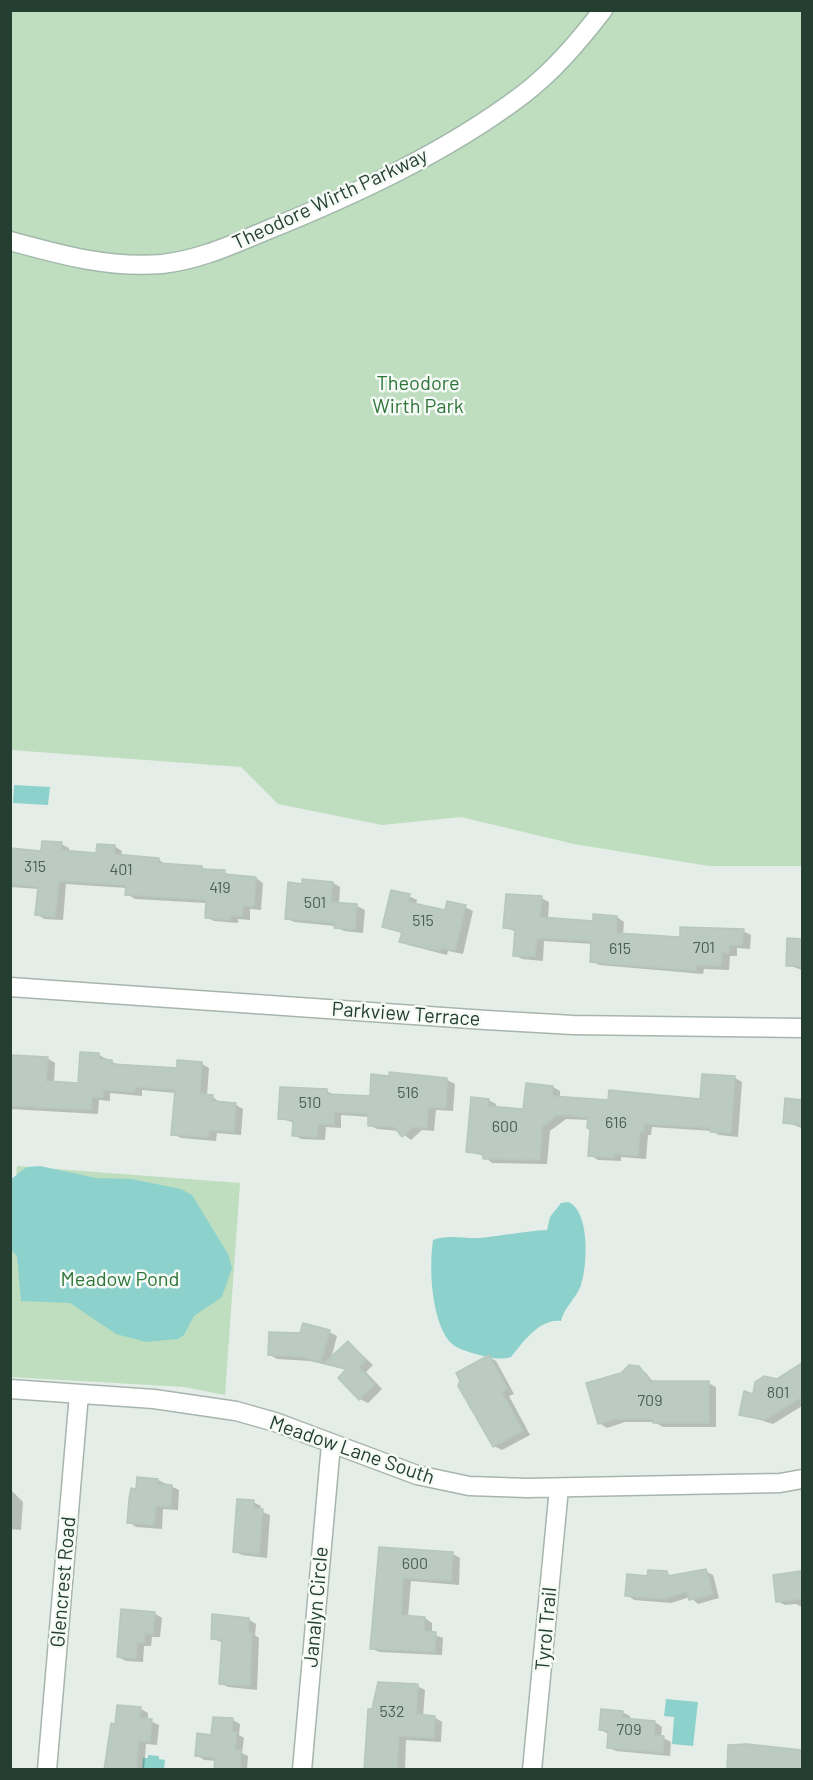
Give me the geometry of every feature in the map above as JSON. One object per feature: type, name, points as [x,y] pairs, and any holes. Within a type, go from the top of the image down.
[{"type":"street","name":"Theodore Wirth Parkway","points":[[10,241],[72,258],[105,264],[164,263],[201,257],[306,214],[467,134],[539,80],[563,57],[603,10]]},
{"type":"street","name":"Parkview Terrace","points":[[10,987],[507,1022],[802,1028]]},
{"type":"street","name":"Meadow Lane South","points":[[10,1389],[154,1399],[236,1411],[275,1422],[417,1476],[443,1482],[495,1488],[780,1483],[802,1479]]},
{"type":"street","name":"Glencrest Road","points":[[47,1770],[79,1394]]},
{"type":"street","name":"Janalyn Circle","points":[[302,1770],[331,1444]]},
{"type":"street","name":"Tyrol Trail","points":[[532,1770],[559,1488]]},
{"type":"green space","name":"Theodore Wirth Park","points":[[10,11],[802,11],[802,866],[709,866],[574,844],[461,817],[382,825],[278,804],[241,767],[11,750]]},
{"type":"green space","name":"Meadow Pond","points":[[17,1166],[240,1183],[225,1395],[184,1387],[11,1377],[10,1250]]},
{"type":"water","points":[[14,785],[50,787],[48,805],[13,803]]},
{"type":"water","name":"Meadow Pond","points":[[40,1166],[96,1178],[131,1179],[181,1189],[192,1195],[228,1254],[232,1268],[222,1297],[194,1316],[184,1335],[178,1339],[146,1342],[116,1334],[70,1303],[21,1301],[17,1256],[11,1250],[11,1179],[27,1167]]},
{"type":"water","points":[[568,1202],[575,1207],[584,1227],[586,1252],[581,1285],[561,1321],[553,1321],[539,1327],[511,1357],[507,1358],[483,1356],[452,1344],[443,1331],[435,1306],[431,1265],[433,1240],[450,1237],[480,1238],[547,1230],[550,1217],[561,1203]]},
{"type":"water","points":[[666,1699],[698,1702],[693,1746],[672,1744],[674,1717],[664,1716]]},
{"type":"water","points":[[148,1755],[159,1756],[159,1759],[165,1760],[164,1769],[142,1769],[143,1758],[148,1758]]},
{"type":"building","points":[[42,841],[62,842],[61,850],[96,853],[97,844],[115,845],[114,854],[159,858],[158,863],[202,866],[202,869],[225,870],[224,874],[256,877],[254,906],[243,906],[242,916],[231,916],[230,920],[205,918],[206,900],[125,895],[126,885],[59,881],[55,917],[35,915],[38,887],[10,884],[10,848],[41,851]]},
{"type":"building","points":[[302,879],[333,882],[331,902],[357,904],[355,930],[334,928],[335,923],[285,919],[288,882],[302,884]]},
{"type":"building","points":[[391,890],[410,894],[408,902],[445,910],[447,901],[466,905],[455,951],[441,948],[440,951],[399,942],[402,932],[382,927]]},
{"type":"building","points":[[506,894],[542,896],[540,917],[593,921],[593,914],[617,916],[616,933],[680,937],[680,927],[744,929],[742,945],[729,945],[729,953],[722,952],[721,966],[696,965],[696,971],[590,962],[591,941],[537,938],[535,957],[513,956],[515,929],[503,928]]},
{"type":"building","points":[[787,938],[802,939],[802,966],[786,966]]},
{"type":"building","points":[[80,1052],[99,1053],[99,1059],[112,1060],[112,1064],[177,1068],[177,1060],[202,1062],[200,1094],[213,1095],[212,1101],[236,1103],[234,1132],[209,1130],[209,1137],[171,1135],[175,1090],[135,1087],[134,1092],[103,1090],[103,1097],[92,1097],[91,1110],[10,1106],[10,1055],[48,1057],[46,1081],[78,1083]]},
{"type":"building","points":[[389,1072],[447,1078],[446,1108],[428,1107],[427,1128],[413,1127],[402,1137],[394,1127],[368,1126],[368,1114],[334,1112],[334,1125],[318,1124],[317,1137],[292,1136],[293,1120],[278,1119],[280,1087],[327,1089],[327,1094],[370,1096],[371,1074],[389,1076]]},
{"type":"building","points":[[702,1074],[735,1076],[731,1133],[710,1132],[710,1128],[644,1124],[644,1132],[640,1132],[638,1156],[614,1154],[614,1158],[588,1156],[590,1129],[587,1128],[588,1117],[557,1115],[542,1127],[540,1160],[483,1159],[483,1154],[466,1152],[471,1097],[489,1099],[488,1106],[523,1109],[526,1083],[553,1086],[552,1096],[608,1100],[609,1090],[700,1099]]},
{"type":"building","points":[[785,1098],[802,1100],[802,1125],[783,1123]]},
{"type":"building","points":[[303,1323],[330,1330],[321,1362],[301,1357],[268,1355],[269,1332],[300,1333]]},
{"type":"building","points":[[348,1341],[366,1360],[359,1367],[375,1384],[359,1400],[338,1378],[346,1369],[324,1363]]},
{"type":"building","points":[[489,1355],[508,1389],[502,1392],[523,1431],[493,1447],[458,1386],[460,1381],[456,1373]]},
{"type":"building","points":[[802,1363],[802,1397],[765,1420],[739,1415],[744,1391],[753,1394],[755,1382],[764,1376],[777,1379]]},
{"type":"building","points":[[629,1365],[639,1366],[650,1381],[709,1381],[709,1423],[653,1423],[653,1419],[616,1419],[598,1424],[586,1383],[621,1373]]},
{"type":"building","points":[[137,1477],[158,1479],[158,1484],[172,1485],[171,1507],[156,1506],[154,1525],[127,1523],[131,1488],[136,1489]]},
{"type":"building","points":[[237,1499],[254,1500],[253,1509],[263,1509],[259,1554],[233,1552]]},
{"type":"building","points":[[379,1547],[453,1552],[451,1581],[403,1578],[401,1615],[425,1617],[424,1631],[436,1632],[435,1652],[370,1649]]},
{"type":"building","points":[[706,1569],[713,1594],[689,1600],[687,1592],[662,1599],[625,1596],[627,1574],[647,1576],[648,1570],[667,1571],[668,1576]]},
{"type":"building","points":[[802,1571],[802,1599],[776,1602],[773,1575]]},
{"type":"building","points":[[121,1609],[155,1612],[153,1634],[145,1633],[144,1643],[137,1642],[136,1659],[117,1657]]},
{"type":"building","points":[[212,1614],[249,1618],[248,1632],[252,1632],[250,1686],[219,1684],[222,1640],[211,1639]]},
{"type":"building","points":[[378,1682],[418,1684],[416,1714],[435,1716],[434,1738],[399,1736],[397,1770],[364,1770],[368,1709],[372,1709]]},
{"type":"building","points":[[117,1705],[141,1707],[140,1718],[152,1719],[150,1742],[139,1741],[136,1770],[104,1770],[111,1723],[115,1724]]},
{"type":"building","points":[[601,1709],[623,1711],[622,1718],[655,1721],[654,1735],[664,1736],[663,1753],[607,1748],[608,1731],[599,1730]]},
{"type":"building","points":[[213,1717],[233,1718],[232,1732],[237,1732],[235,1750],[241,1750],[240,1770],[214,1770],[215,1758],[195,1756],[197,1733],[211,1735]]},
{"type":"building","points":[[747,1744],[802,1750],[802,1770],[727,1770],[728,1745]]}]
